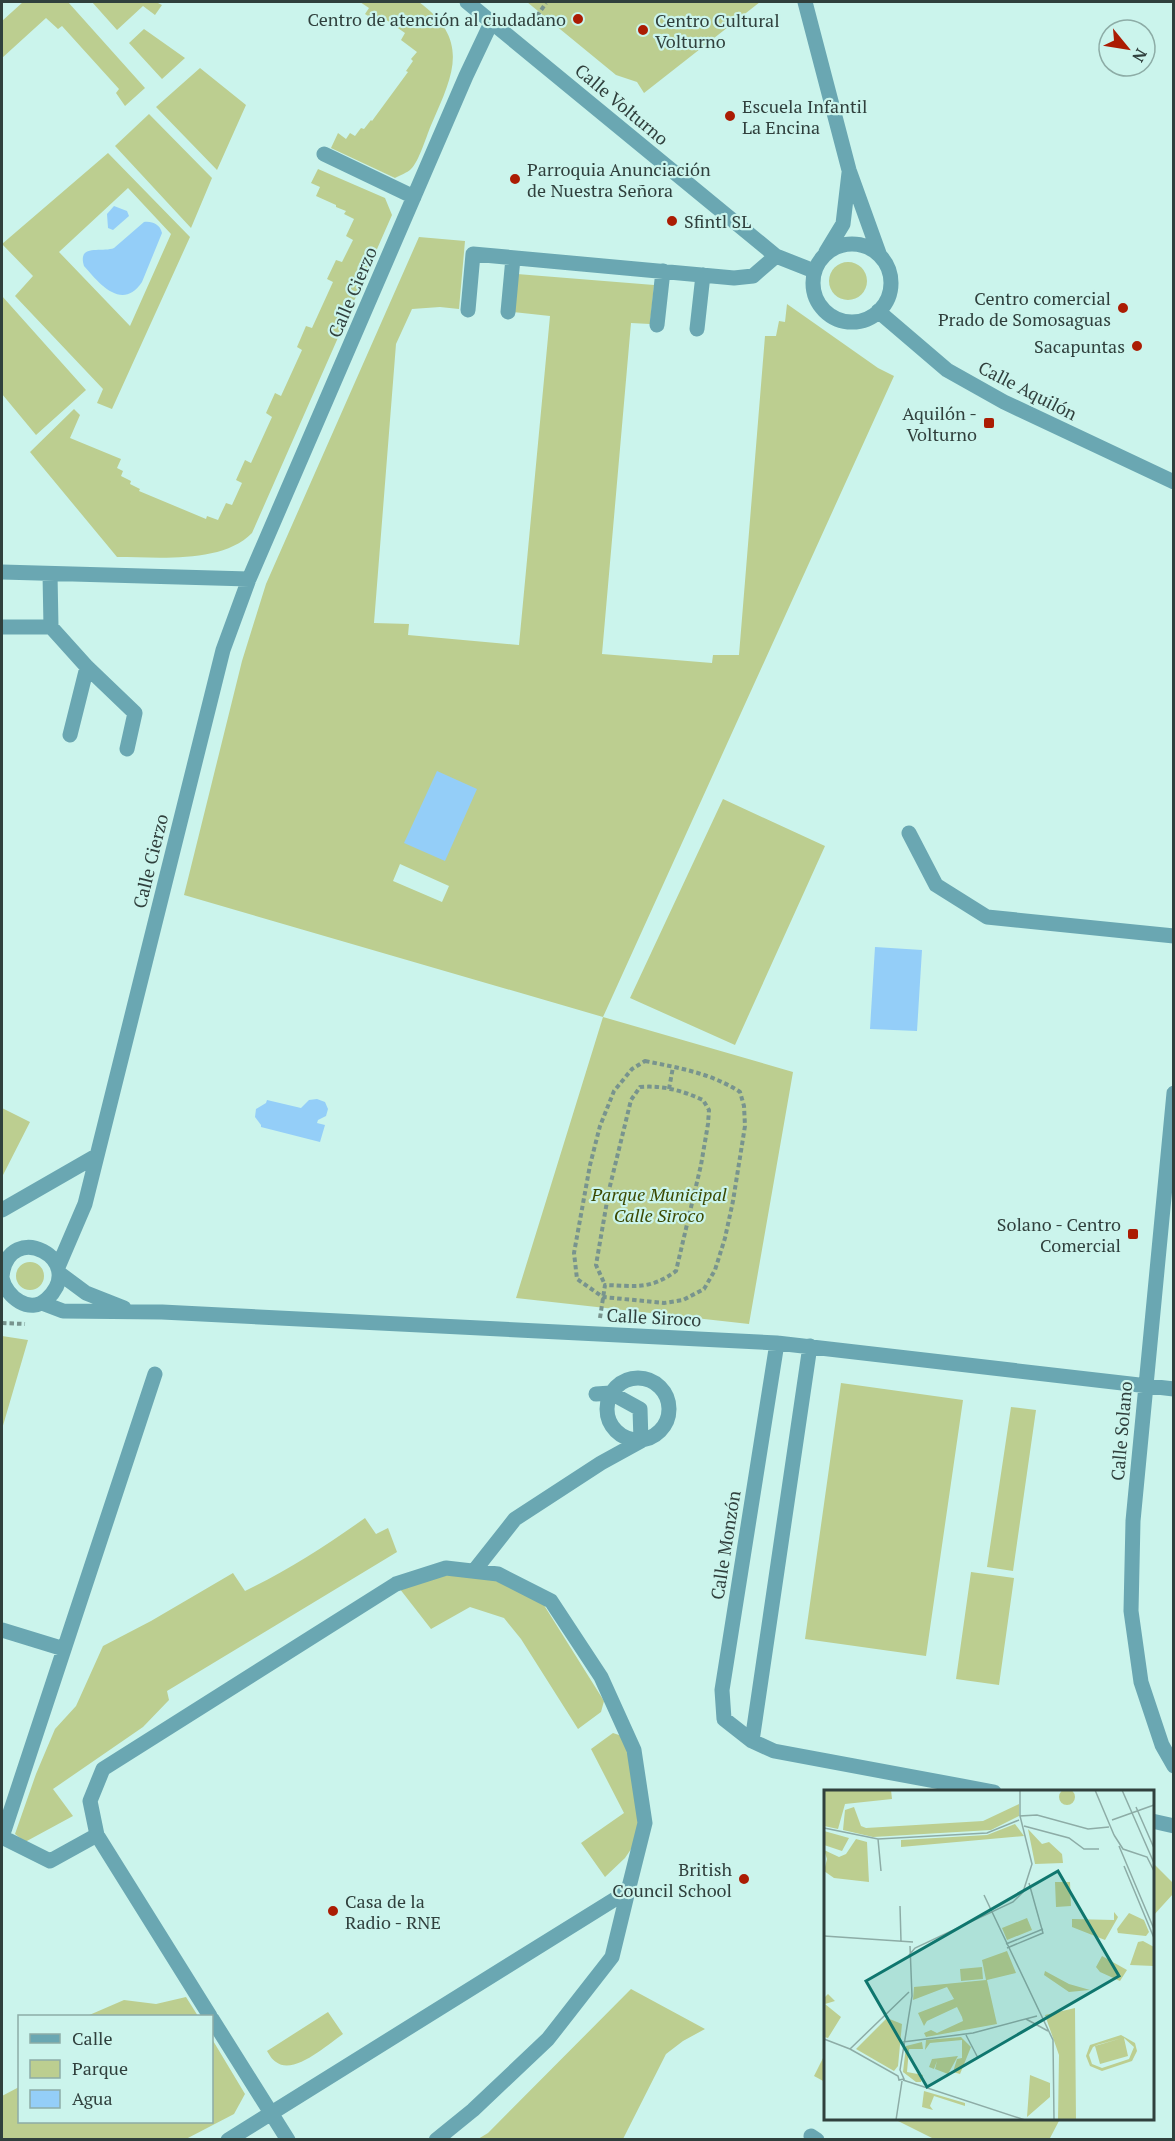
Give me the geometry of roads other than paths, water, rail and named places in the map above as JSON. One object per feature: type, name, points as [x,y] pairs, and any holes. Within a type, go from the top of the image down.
[{"type":"street","name":"Calle Volturno","points":[[467,2],[776,256],[814,271]]},
{"type":"street","points":[[805,2],[849,170],[880,256],[887,266],[890,284],[885,302],[878,311],[867,318],[855,321],[842,320],[830,315],[821,307],[815,296],[813,283],[814,271],[843,224],[849,170]]},
{"type":"street","name":"Calle Cierzo","points":[[58,1270],[85,1204],[223,650],[249,579],[466,76],[492,21]]},
{"type":"street","points":[[324,154],[414,197]]},
{"type":"street","points":[[823,256],[833,249],[852,244],[870,248],[880,256]]},
{"type":"street","points":[[468,310],[473,254],[734,278],[753,276],[776,256]]},
{"type":"street","points":[[508,312],[513,258]]},
{"type":"street","points":[[657,325],[663,271]]},
{"type":"street","points":[[697,329],[704,275]]},
{"type":"street","name":"Calle Aquilón","points":[[878,311],[947,370],[1004,402],[1173,482]]},
{"type":"street","points":[[2,572],[249,579]]},
{"type":"street","points":[[50,574],[51,627],[87,667],[135,713],[127,749]]},
{"type":"street","points":[[2,627],[51,627]]},
{"type":"street","points":[[70,735],[87,667]]},
{"type":"street","points":[[909,833],[936,885],[987,916],[1173,936]]},
{"type":"street","name":"Calle Solano","points":[[1173,1092],[1133,1521],[1131,1611],[1141,1682],[1162,1745],[1173,1766]]},
{"type":"street","points":[[2,1210],[96,1156]]},
{"type":"street","points":[[2,1303],[24,1304],[42,1303],[54,1291],[58,1282],[58,1270],[55,1260],[43,1250],[27,1247],[7,1254],[2,1277],[8,1295],[24,1304]]},
{"type":"street","name":"Calle Siroco","points":[[58,1270],[86,1293],[132,1312]]},
{"type":"street","name":"Calle Siroco","points":[[42,1303],[63,1311],[132,1312],[777,1343],[1173,1389]]},
{"type":"street","name":"Calle Monzón","points":[[777,1343],[722,1690],[724,1719],[752,1741],[774,1751],[988,1790]]},
{"type":"street","points":[[752,1741],[810,1346]]},
{"type":"street","points":[[97,1835],[50,1861],[2,1837],[155,1374]]},
{"type":"street","points":[[474,1571],[515,1519],[601,1463],[651,1438],[666,1424],[670,1413],[665,1393],[648,1379],[628,1379],[604,1394]]},
{"type":"street","points":[[604,1394],[640,1408],[641,1441]]},
{"type":"street","points":[[604,1394],[609,1422],[621,1437],[641,1441]]},
{"type":"street","points":[[209,2015],[97,1835],[90,1801],[103,1769],[396,1584],[446,1568],[474,1571],[498,1574],[551,1601],[601,1677],[634,1750],[645,1823],[612,1957],[549,2039],[473,2110],[436,2139]]},
{"type":"street","points":[[2,1630],[64,1649]]},
{"type":"street","points":[[1154,1821],[1173,1826]]},
{"type":"street","points":[[228,2139],[628,1890]]},
{"type":"street","points":[[213,2021],[288,2139]]},
{"type":"water","points":[[114,206],[127,211],[129,216],[113,230],[108,228],[107,214]]},
{"type":"water","points":[[144,222],[155,224],[162,233],[142,282],[127,295],[111,292],[84,266],[84,254],[92,250],[114,248]]},
{"type":"water","points":[[437,771],[477,789],[445,861],[404,843]]},
{"type":"water","points":[[875,947],[922,950],[917,1031],[870,1029]]},
{"type":"water","points":[[317,1099],[325,1102],[328,1109],[326,1116],[317,1123],[325,1125],[320,1142],[261,1127],[255,1117],[256,1109],[267,1100],[301,1108],[309,1100]]},
{"type":"place","name":"Centro de atención al ciudadano","points":[[578,19]]},
{"type":"place","name":"Centro Cultural Volturno","points":[[643,30]]},
{"type":"place","name":"Escuela Infantil La Encina","points":[[730,116]]},
{"type":"place","name":"Parroquia Anunciación de Nuestra Señora","points":[[515,179]]},
{"type":"place","name":"Sfintl SL","points":[[672,221]]},
{"type":"place","name":"Centro comercial Prado de Somosaguas","points":[[1123,308]]},
{"type":"place","name":"Sacapuntas","points":[[1137,346]]},
{"type":"place","name":"Aquilón - Volturno","points":[[989,423]]},
{"type":"place","name":"Solano - Centro Comercial","points":[[1133,1234]]},
{"type":"place","name":"British Council School","points":[[744,1879]]},
{"type":"place","name":"Casa de la Radio - RNE","points":[[333,1911]]},
{"type":"park label","name":"Parque Municipal Calle Siroco","points":[[659,1204]]}]
